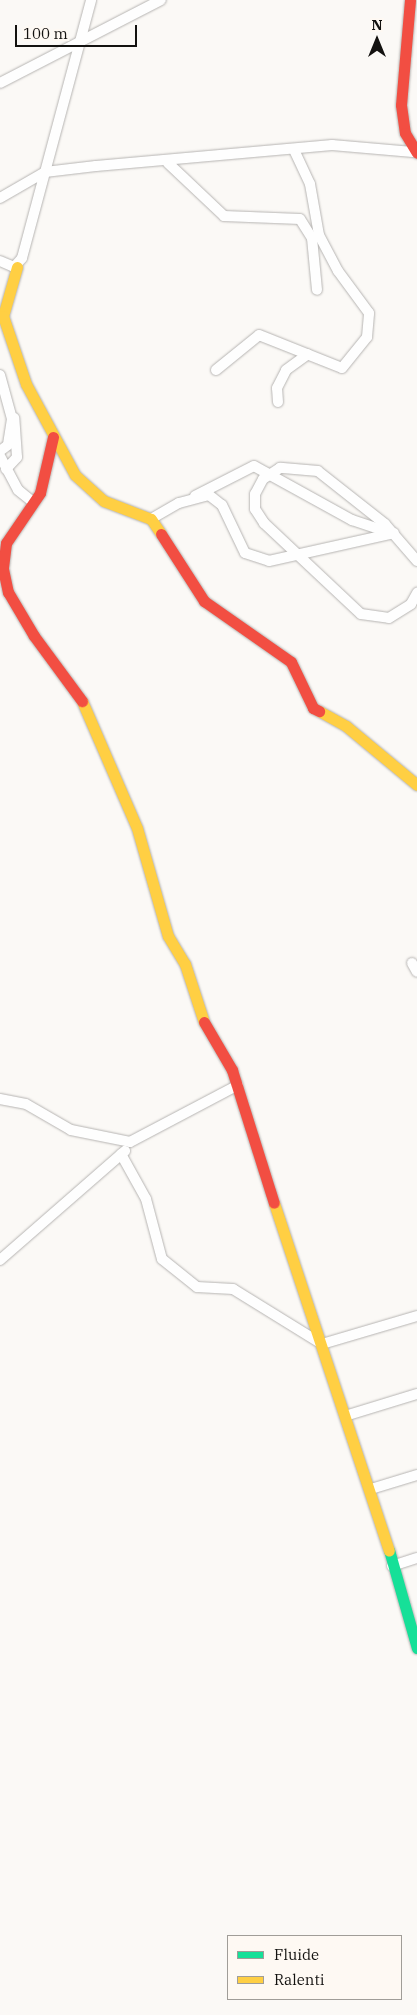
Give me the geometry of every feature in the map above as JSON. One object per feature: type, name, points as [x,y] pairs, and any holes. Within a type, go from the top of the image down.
[{"type":"street","points":[[91,0],[83,36],[45,172],[1,318],[10,350],[53,437],[84,486],[112,506],[151,518],[204,601],[291,662],[313,708],[346,726],[417,785]]},
{"type":"street","points":[[0,83],[83,36],[161,0]]},
{"type":"street","points":[[410,0],[401,105],[404,133],[415,153]]},
{"type":"street","points":[[0,198],[45,172],[168,163],[332,145],[415,153]]},
{"type":"street","points":[[216,370],[256,335],[345,367],[367,337],[370,319],[319,236],[310,184],[294,150]]},
{"type":"street","points":[[168,163],[224,216],[300,219],[313,244],[317,290]]},
{"type":"street","points":[[0,261],[17,267]]},
{"type":"street","points":[[278,402],[277,388],[286,370],[308,354]]},
{"type":"street","points":[[0,376],[11,413],[17,425],[17,457],[6,469]]},
{"type":"street","points":[[0,451],[8,445],[11,413]]},
{"type":"street","points":[[53,437],[34,503],[6,543],[3,569],[8,592],[34,636],[82,700],[137,828],[168,936],[185,964],[198,1011],[238,1086],[345,1416],[371,1489],[417,1648]]},
{"type":"street","points":[[0,456],[18,490],[34,503]]},
{"type":"street","points":[[151,518],[190,499],[248,466],[352,520],[394,533]]},
{"type":"street","points":[[417,561],[394,533],[318,471],[289,467],[267,475],[255,494],[255,509],[299,557],[361,614],[389,618],[411,604],[417,593]]},
{"type":"street","points":[[190,499],[209,496],[217,500],[250,558],[299,557],[394,533]]},
{"type":"street","points":[[0,1260],[134,1142],[168,1118],[238,1086]]},
{"type":"street","points":[[0,1099],[26,1104],[71,1130],[134,1142]]},
{"type":"street","points":[[121,1154],[146,1199],[165,1264],[197,1287],[233,1289],[322,1344],[417,1316]]},
{"type":"street","points":[[345,1416],[417,1394]]},
{"type":"street","points":[[371,1489],[417,1475]]},
{"type":"street","points":[[392,1566],[417,1558]]},
{"type":"traffic: fast","points":[[389,1550],[417,1648]]},
{"type":"traffic: slow","points":[[17,267],[3,316],[26,384],[75,475],[104,501],[151,519],[161,534]]},
{"type":"traffic: slow","points":[[82,701],[137,828],[168,936],[185,964],[204,1022]]},
{"type":"traffic: slow","points":[[319,711],[346,726],[417,785]]},
{"type":"traffic: slow","points":[[274,1203],[389,1550]]},
{"type":"traffic: jam","points":[[410,0],[401,105],[405,133],[417,153]]},
{"type":"traffic: jam","points":[[53,437],[40,493],[6,543],[3,569],[8,592],[34,636],[82,701]]},
{"type":"traffic: jam","points":[[161,534],[204,601],[291,662],[313,708],[319,711]]},
{"type":"traffic: jam","points":[[204,1022],[232,1070],[274,1203]]}]
